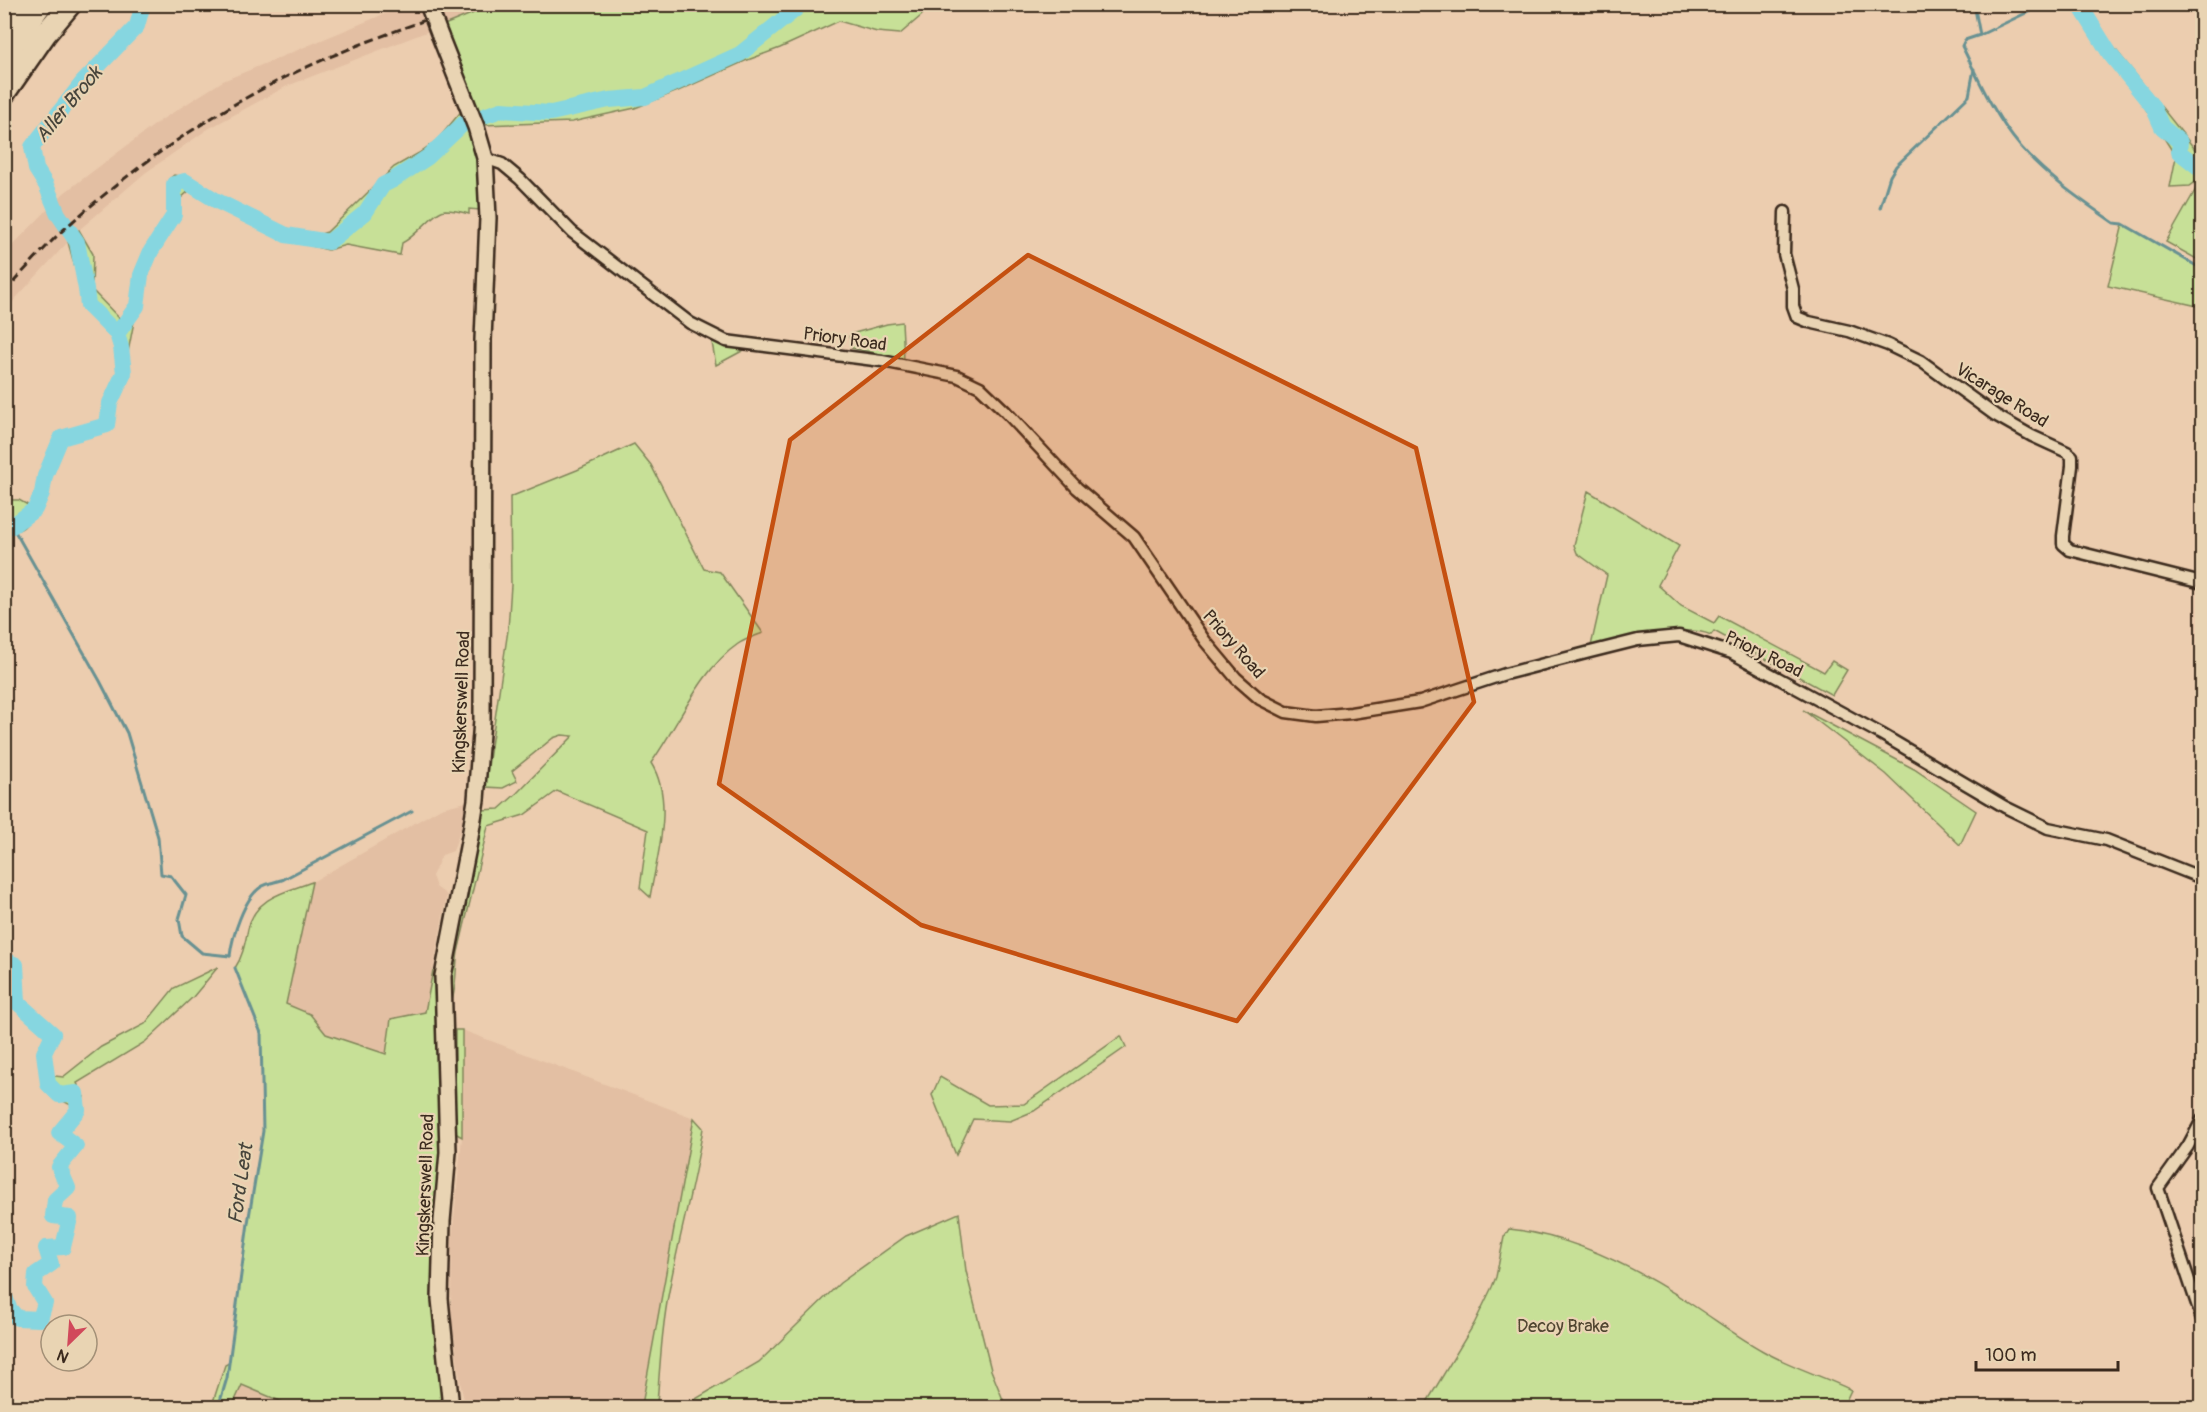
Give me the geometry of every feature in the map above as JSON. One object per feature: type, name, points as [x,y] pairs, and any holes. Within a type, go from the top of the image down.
[{"type":"highway","points":[[4,23],[17,4]]},
{"type":"highway","points":[[4,58],[41,4]]},
{"type":"highway","points":[[4,93],[45,34],[70,4]]},
{"type":"street","name":"Kingskerswell Road","points":[[428,4],[476,127],[485,158],[488,218],[483,340],[482,720],[476,800],[443,976],[448,1152],[441,1221],[440,1299],[451,1407]]},
{"type":"street","name":"Priory Road","points":[[485,158],[502,164],[572,232],[690,323],[726,341],[882,361],[957,376],[980,387],[1077,488],[1134,537],[1205,641],[1236,678],[1260,699],[1286,712],[1316,716],[1420,702],[1505,674],[1610,647],[1638,640],[1679,636],[1732,653],[1881,734],[2005,807],[2048,828],[2106,840],[2202,878]]},
{"type":"street","name":"Vicarage Road","points":[[1785,212],[1784,254],[1797,317],[1849,331],[1921,361],[1995,415],[2072,456],[2063,536],[2063,544],[2070,550],[2202,583]]},
{"type":"street","points":[[2202,1120],[2188,1146],[2158,1188],[2202,1319]]},
{"type":"highlighted area","points":[[1028,255],[1416,448],[1474,702],[1237,1021],[921,925],[719,784],[790,440]]},
{"type":"shaded area","points":[[406,5],[422,5],[424,9],[438,5],[496,5],[287,86],[208,129],[145,173],[79,230],[5,310],[5,253],[64,193],[161,120],[223,81]]},
{"type":"shaded area","points":[[470,801],[453,851],[442,855],[432,876],[436,887],[447,895],[425,1012],[386,1054],[326,1034],[286,1004],[312,882],[441,808]]},
{"type":"shaded area","points":[[462,1030],[694,1118],[642,1405],[637,1407],[466,1407],[451,1313],[452,1238],[462,1137]]},
{"type":"shaded area","points":[[242,1385],[294,1407],[232,1408]]},
{"type":"green space","points":[[496,4],[930,5],[900,34],[877,32],[839,21],[635,108],[572,122],[483,125],[444,25]]},
{"type":"green space","points":[[2073,5],[2084,5],[2089,16],[2202,158],[2202,177],[2190,186],[2170,187],[2176,157],[2128,81],[2088,31]]},
{"type":"green space","points":[[464,108],[481,165],[480,210],[469,209],[469,214],[451,210],[441,211],[402,243],[400,255],[346,245],[328,250],[278,238],[189,191],[181,198],[174,215],[169,179],[174,175],[184,177],[219,197],[280,226],[314,236],[327,232],[394,167],[438,139]]},
{"type":"green space","points":[[2200,182],[2202,183],[2202,262],[2166,242]]},
{"type":"green space","points":[[2123,224],[2202,269],[2202,307],[2108,286]]},
{"type":"green space","points":[[79,230],[93,254],[92,290],[120,319],[137,306],[124,373],[111,337],[87,312],[68,242]]},
{"type":"green space","points":[[902,322],[904,359],[852,348],[849,337],[851,334]]},
{"type":"green space","points":[[711,337],[744,350],[716,365]]},
{"type":"green space","points":[[634,444],[651,465],[704,569],[720,572],[763,633],[738,644],[712,668],[651,763],[662,794],[663,811],[660,847],[650,897],[640,888],[648,830],[557,791],[524,815],[488,826],[458,952],[455,987],[450,1006],[449,981],[481,810],[499,809],[573,736],[562,735],[553,738],[512,771],[517,781],[503,788],[485,787],[508,630],[511,585],[510,497]]},
{"type":"green space","points":[[1588,491],[1679,546],[1658,585],[1681,606],[1714,623],[1719,616],[1824,672],[1832,661],[1847,670],[1832,695],[1714,631],[1711,635],[1700,632],[1670,632],[1591,646],[1607,575],[1577,553],[1574,545]]},
{"type":"green space","points":[[19,500],[35,509],[27,524],[17,531],[5,531],[5,501]]},
{"type":"green space","points":[[1803,710],[1914,769],[1976,811],[1960,845],[1886,774]]},
{"type":"green space","points":[[312,882],[286,1004],[310,1014],[326,1034],[386,1054],[391,1019],[425,1012],[433,970],[443,1143],[432,1279],[443,1407],[294,1407],[242,1385],[232,1407],[211,1408],[225,1365],[229,1363],[263,1131],[261,1033],[235,968],[242,954],[252,918],[257,910],[272,897]]},
{"type":"green space","points":[[218,967],[193,997],[145,1042],[77,1083],[84,1097],[78,1110],[52,1095],[44,1087],[47,1075],[63,1077],[101,1047],[145,1024],[174,988]]},
{"type":"green space","points":[[455,1030],[462,1030],[462,1137],[455,1133]]},
{"type":"green space","points":[[1121,1036],[1126,1047],[1034,1111],[1010,1121],[973,1119],[956,1155],[932,1095],[940,1077],[988,1105],[1024,1104]]},
{"type":"green space","points":[[694,1118],[703,1128],[667,1301],[659,1375],[657,1404],[659,1407],[637,1407],[642,1405]]},
{"type":"green space","points":[[959,1213],[966,1271],[991,1370],[1006,1407],[682,1407],[759,1362],[840,1283],[906,1236]]},
{"type":"green space","name":"Decoy Brake","points":[[1509,1229],[1558,1239],[1629,1268],[1673,1293],[1763,1351],[1851,1390],[1843,1407],[1424,1407],[1474,1324],[1492,1287],[1504,1237]]},
{"type":"waterway","name":"Aller Brook","points":[[4,526],[12,526],[35,509],[42,493],[45,476],[61,438],[107,425],[110,403],[124,373],[117,334],[88,305],[77,242],[58,214],[46,185],[36,169],[32,147],[83,82],[137,26],[143,4]]},
{"type":"waterway","points":[[117,334],[137,306],[141,275],[151,251],[174,215],[174,184],[185,181],[217,201],[286,235],[329,242],[365,213],[383,185],[428,157],[464,123],[501,110],[551,113],[609,100],[645,97],[740,54],[796,9],[798,4]]},
{"type":"waterway","points":[[1974,4],[1980,35],[1965,40],[1962,46],[1995,111],[2020,146],[2053,178],[2114,223],[2123,224],[2202,269]]},
{"type":"waterway","points":[[1980,35],[2045,4]]},
{"type":"waterway","points":[[2079,4],[2110,54],[2153,107],[2162,127],[2180,142],[2179,152],[2202,170]]},
{"type":"waterway","points":[[1880,208],[1890,176],[1896,166],[1969,96],[1974,69]]},
{"type":"waterway","points":[[12,526],[127,733],[158,837],[161,874],[171,876],[186,895],[179,919],[182,936],[202,953],[230,956]]},
{"type":"waterway","name":"Ford Leat","points":[[230,956],[233,939],[244,909],[261,887],[284,879],[412,811]]},
{"type":"waterway","name":"Aller Brook","points":[[4,960],[16,965],[18,1003],[53,1034],[44,1053],[48,1084],[59,1095],[76,1093],[78,1110],[59,1133],[76,1146],[59,1167],[68,1188],[55,1200],[53,1216],[70,1218],[63,1247],[46,1248],[51,1264],[36,1274],[35,1287],[45,1303],[40,1319],[17,1318],[9,1308],[4,1294]]},
{"type":"waterway","name":"Ford Leat","points":[[218,1408],[227,1378],[263,1131],[261,1033],[235,968]]},
{"type":"railway","points":[[4,292],[54,239],[94,203],[191,131],[243,99],[318,62],[469,4]]}]
